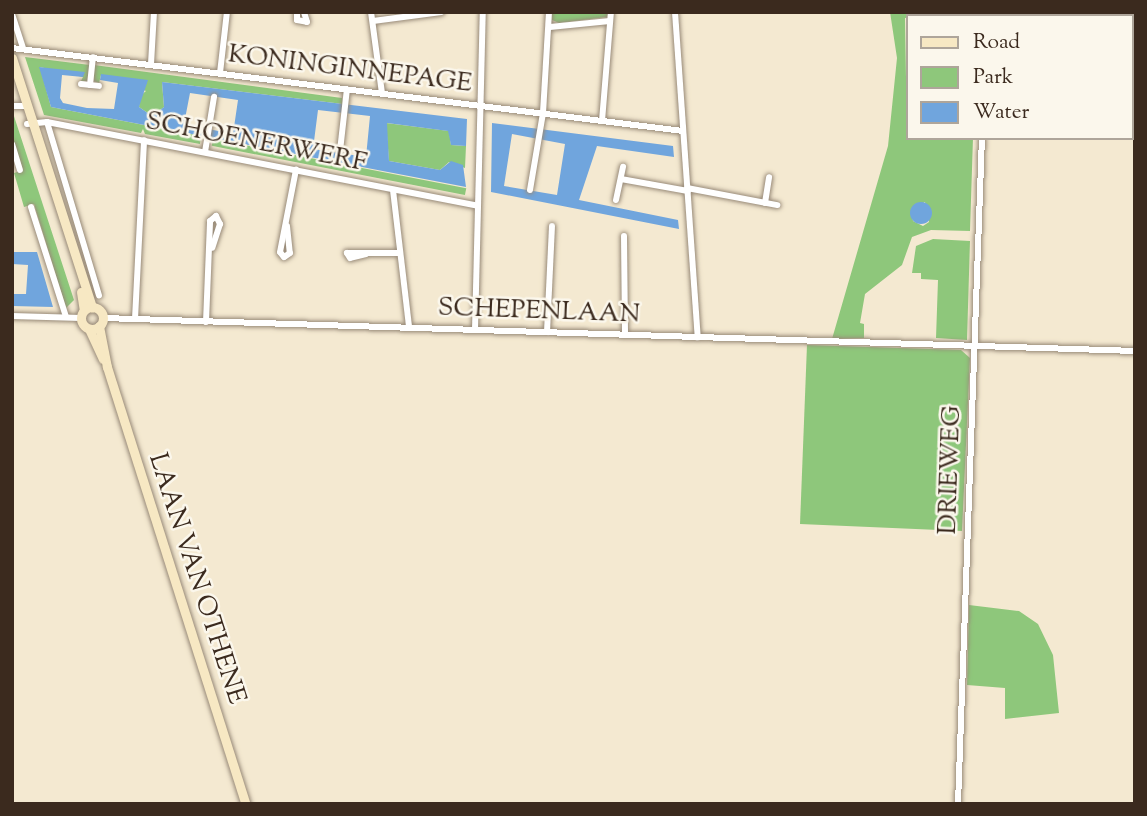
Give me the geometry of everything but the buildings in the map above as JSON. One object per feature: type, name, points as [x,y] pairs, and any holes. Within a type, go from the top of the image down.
[{"type":"street","points":[[150,64],[154,12]]},
{"type":"street","points":[[297,12],[297,20],[307,22],[304,12]]},
{"type":"street","points":[[372,12],[382,93]]},
{"type":"street","points":[[373,21],[441,12]]},
{"type":"street","points":[[475,330],[483,12]]},
{"type":"street","points":[[530,190],[543,113],[549,12]]},
{"type":"street","points":[[602,121],[611,12]]},
{"type":"street","points":[[675,12],[698,337]]},
{"type":"street","points":[[12,14],[23,48]]},
{"type":"street","points":[[220,74],[226,14]]},
{"type":"street","points":[[550,27],[610,21]]},
{"type":"street","name":"KONINGINNEPAGE","points":[[12,48],[683,131]]},
{"type":"street","points":[[90,85],[93,57]]},
{"type":"street","points":[[12,58],[21,107]]},
{"type":"street","points":[[12,76],[79,277],[86,312],[97,324]]},
{"type":"street","points":[[82,83],[99,86]]},
{"type":"street","points":[[340,151],[347,89]]},
{"type":"street","points":[[205,152],[214,97]]},
{"type":"street","points":[[47,122],[99,295]]},
{"type":"street","name":"SCHOENERWERF","points":[[29,123],[47,122],[478,206]]},
{"type":"street","points":[[135,319],[144,140]]},
{"type":"street","name":"DRIEWEG","points":[[958,804],[982,140]]},
{"type":"street","points":[[12,144],[20,170]]},
{"type":"street","points":[[617,200],[623,167]]},
{"type":"street","points":[[287,226],[296,170]]},
{"type":"street","points":[[765,203],[769,177]]},
{"type":"street","points":[[621,179],[777,205]]},
{"type":"street","points":[[393,190],[409,327]]},
{"type":"street","points":[[31,207],[66,317]]},
{"type":"street","points":[[547,332],[552,226]]},
{"type":"street","points":[[624,236],[625,335]]},
{"type":"street","points":[[206,322],[212,248]]},
{"type":"street","points":[[366,254],[400,253]]},
{"type":"street","points":[[79,277],[92,273]]},
{"type":"street","points":[[12,316],[66,317],[86,312]]},
{"type":"street","points":[[86,312],[97,324]]},
{"type":"street","name":"SCHEPENLAAN","points":[[97,324],[135,319],[1135,351]]},
{"type":"street","name":"LAAN VAN OTHENE","points":[[97,324],[107,367],[246,804]]},
{"type":"green space","points":[[550,12],[609,12],[607,17],[559,23],[552,20]]},
{"type":"green space","points":[[890,12],[978,12],[906,14],[905,18],[906,140],[973,140],[970,231],[931,230],[912,237],[902,265],[865,294],[860,323],[864,324],[864,338],[832,339],[888,146],[897,58]],"holes":[[[925,202],[929,222],[923,226],[913,221],[911,209]]]},
{"type":"green space","points":[[25,57],[90,65],[87,81],[81,81],[83,77],[40,67],[51,107],[201,136],[200,144],[145,134],[143,129],[141,133],[44,115]]},
{"type":"green space","points":[[94,65],[342,98],[343,104],[162,82],[164,107],[152,116],[139,107],[140,96],[146,91],[101,75],[99,83],[94,81]]},
{"type":"green space","points":[[12,110],[74,300],[66,308],[34,204],[24,207],[14,173],[23,170],[12,137]]},
{"type":"green space","points":[[386,123],[449,131],[451,145],[466,146],[465,168],[449,162],[440,170],[389,161]]},
{"type":"green space","points":[[213,139],[466,188],[465,195],[212,146]]},
{"type":"green space","points":[[933,239],[970,241],[967,340],[936,338],[938,280],[921,279],[921,273],[912,273],[916,246]]},
{"type":"green space","points":[[807,345],[961,350],[970,358],[962,531],[800,524]]},
{"type":"green space","points":[[969,605],[1019,611],[1038,624],[1053,655],[1059,713],[1005,719],[1005,688],[967,685]]},
{"type":"water","points":[[39,67],[85,72],[83,77],[62,75],[60,98],[63,103],[87,108],[114,109],[118,83],[100,80],[101,74],[148,80],[139,107],[152,116],[164,107],[162,82],[467,119],[466,146],[451,145],[448,131],[387,123],[389,161],[440,170],[451,161],[463,165],[466,187],[51,107]],"holes":[[[190,93],[238,100],[233,134],[184,124]],[[318,110],[370,116],[366,157],[313,149]]]},
{"type":"water","points":[[492,123],[673,146],[674,157],[597,146],[579,200],[678,220],[679,229],[491,192]],"holes":[[[512,134],[565,144],[557,195],[504,186]]]},
{"type":"water","points":[[917,202],[925,202],[932,209],[932,217],[925,224],[917,224],[910,217],[910,209]]},
{"type":"water","points":[[12,252],[37,252],[53,307],[12,306],[12,294],[26,294],[28,265],[12,264]]}]
